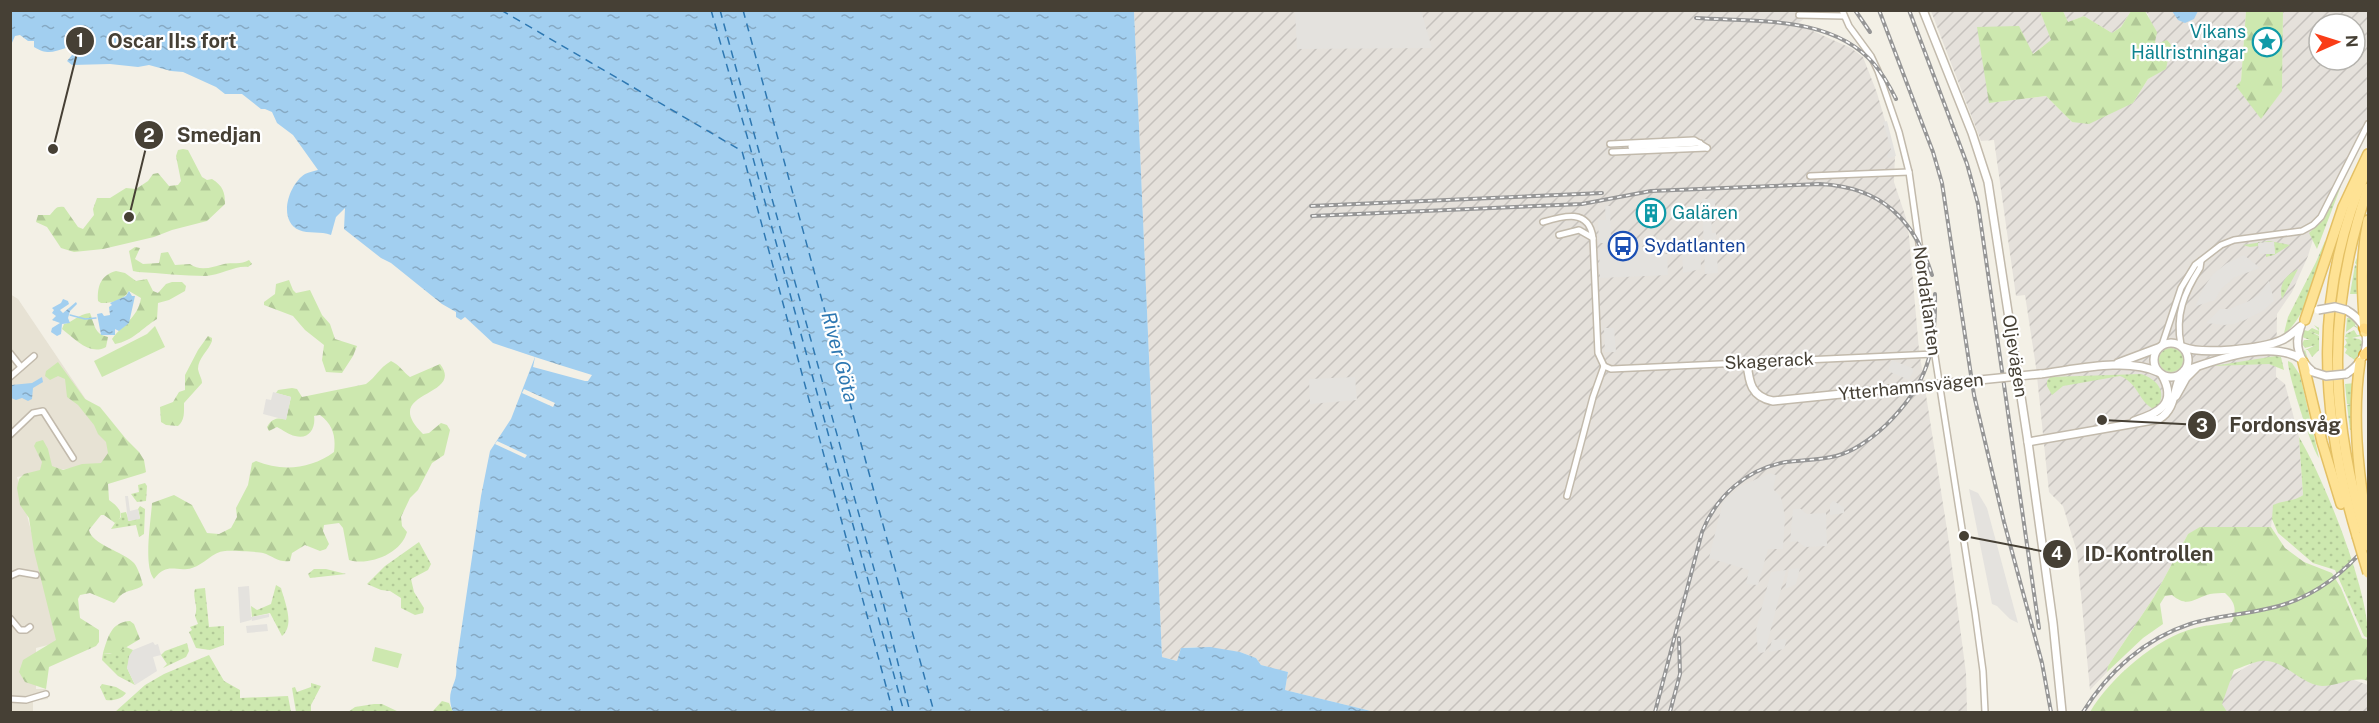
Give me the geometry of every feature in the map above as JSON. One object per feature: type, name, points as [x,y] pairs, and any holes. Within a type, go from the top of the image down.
[{"type":"main road","points":[[2303,323],[2343,207],[2368,154]]},
{"type":"main road","points":[[2368,167],[2348,220],[2337,260],[2329,312],[2326,359],[2328,397],[2336,458],[2368,546]]},
{"type":"main road","points":[[2364,534],[2346,459],[2338,403],[2337,358],[2338,324],[2346,264],[2368,188]]},
{"type":"main road","points":[[2366,329],[2361,283],[2362,257],[2368,220]]},
{"type":"main road","points":[[2364,356],[2357,391],[2357,441],[2368,575]]},
{"type":"main road","points":[[2302,360],[2342,507],[2364,534]]},
{"type":"street","name":"Oljevägen","points":[[1923,10],[1972,133],[1988,182],[2028,442],[2053,623],[2062,712]]},
{"type":"street","points":[[1799,15],[1843,13]]},
{"type":"street","name":"Nordatlanten","points":[[1843,13],[1871,56],[1899,132],[1909,172],[1934,354],[1975,612],[1983,671],[1985,712]]},
{"type":"street","points":[[2118,427],[2156,413],[2164,406],[2168,389],[2153,358],[2160,346],[2181,288],[2195,265],[2221,245],[2234,240],[2302,231],[2313,225],[2321,217],[2368,124]]},
{"type":"street","points":[[1611,148],[1702,143]]},
{"type":"street","points":[[1810,176],[1909,172]]},
{"type":"street","points":[[1543,222],[1565,216],[1580,218],[1589,225],[1593,238],[1598,353],[1604,366],[1593,397],[1567,496]]},
{"type":"street","points":[[1559,235],[1581,230],[1593,238]]},
{"type":"street","points":[[2174,401],[2175,390],[2188,357],[2182,346],[2178,326],[2181,305],[2200,268],[2201,261]]},
{"type":"street","points":[[2160,346],[2173,342],[2196,351],[2212,351],[2274,343],[2286,338],[2318,310],[2335,307],[2346,310],[2356,317],[2366,329],[2367,344],[2364,356],[2346,374],[2332,377],[2313,372],[2302,360],[2284,352],[2271,351],[2224,357],[2170,377],[2160,373]]},
{"type":"street","points":[[2302,360],[2297,341],[2303,323]]},
{"type":"street","name":"Ytterhamnsvägen","points":[[2101,367],[2136,358],[2160,346]]},
{"type":"street","points":[[10,353],[21,368]]},
{"type":"street","name":"Skagerack","points":[[1604,366],[1611,369],[1934,354]]},
{"type":"street","points":[[10,377],[34,356]]},
{"type":"street","name":"Ytterhamnsvägen","points":[[1747,363],[1749,382],[1754,392],[1762,398],[1773,401],[2101,367],[2136,366],[2160,373]]},
{"type":"street","points":[[2028,442],[2159,419],[2169,411],[2183,381],[2198,366]]},
{"type":"street","points":[[10,435],[33,413],[44,411],[73,458]]},
{"type":"street","points":[[10,576],[19,572],[36,574]]},
{"type":"street","points":[[10,618],[20,630],[30,627]]},
{"type":"street","points":[[11,699],[26,700],[46,694]]},
{"type":"shaded area","points":[[1134,11],[1815,11],[1797,24],[1851,48],[1863,57],[1877,93],[1895,155],[1894,182],[1906,218],[1909,236],[1919,350],[1948,536],[1966,673],[1967,712],[1375,712],[1285,690],[1288,672],[1261,665],[1256,658],[1240,652],[1195,647],[1181,648],[1177,661],[1162,657]]},
{"type":"shaded area","points":[[1295,11],[1421,11],[1432,48],[1297,49]]},
{"type":"shaded area","points":[[1931,11],[2040,11],[2052,40],[2032,54],[1990,103],[2046,96],[2072,122],[2133,103],[2148,79],[2166,68],[2145,11],[2246,11],[2241,81],[2282,91],[2283,11],[2368,11],[2368,122],[2315,233],[2308,256],[2292,292],[2277,314],[2276,377],[2285,384],[2299,437],[2303,495],[2294,501],[2281,502],[2272,519],[2271,527],[2234,527],[2188,534],[2154,597],[2108,666],[2107,672],[2090,690],[2077,552],[2063,506],[2049,492],[2036,367],[2025,295],[2016,296],[1994,140],[1981,141]]},
{"type":"shaded area","points":[[2063,11],[2131,11],[2121,27],[2112,33],[2084,16],[2068,22]]},
{"type":"shaded area","points":[[1887,121],[1896,156],[1888,158],[1887,155],[1891,149],[1883,122]]},
{"type":"shaded area","points":[[1702,199],[1715,199],[1715,211],[1711,211],[1712,233],[1716,233],[1718,273],[1705,274]]},
{"type":"shaded area","points":[[1605,206],[1610,206],[1611,243],[1599,243],[1598,220],[1606,220]]},
{"type":"shaded area","points":[[2274,242],[2275,254],[2259,254],[2258,243]]},
{"type":"shaded area","points":[[1682,245],[1700,245],[1701,269],[1683,273]]},
{"type":"shaded area","points":[[1663,246],[1663,254],[1667,254],[1668,275],[1600,278],[1599,249]]},
{"type":"shaded area","points":[[2244,255],[2260,268],[2235,277],[2221,289],[2215,300],[2196,306],[2202,290],[2213,274],[2227,263]]},
{"type":"shaded area","points":[[2269,281],[2274,301],[2264,310],[2234,324],[2206,323],[2220,309],[2229,309],[2258,295]]},
{"type":"shaded area","points":[[10,294],[18,299],[126,459],[17,477],[60,642],[36,648],[36,689],[46,689],[48,699],[33,701],[33,712],[11,712]]},
{"type":"shaded area","points":[[1604,328],[1614,328],[1616,352],[1605,352]]},
{"type":"shaded area","points":[[1892,360],[1914,369],[1909,380],[1888,371]]},
{"type":"shaded area","points":[[1355,377],[1357,400],[1310,404],[1309,379]]},
{"type":"shaded area","points":[[273,392],[291,397],[286,420],[263,414],[266,399],[271,400]]},
{"type":"shaded area","points":[[1770,473],[1776,475],[1773,489],[1781,497],[1785,517],[1783,549],[1768,549],[1758,585],[1746,584],[1749,570],[1709,558],[1723,502],[1741,486]]},
{"type":"shaded area","points":[[1969,489],[1978,493],[1987,508],[2018,623],[1992,604]]},
{"type":"shaded area","points":[[125,496],[128,496],[130,511],[138,509],[140,519],[128,521]]},
{"type":"shaded area","points":[[1833,501],[1844,507],[1844,513],[1830,515],[1830,504]]},
{"type":"shaded area","points":[[1793,509],[1801,509],[1807,514],[1826,513],[1827,546],[1805,547],[1797,541],[1790,542]]},
{"type":"shaded area","points":[[1800,568],[1796,584],[1785,589],[1789,569]]},
{"type":"shaded area","points":[[1786,570],[1765,652],[1761,653],[1758,651],[1756,630],[1771,572]]},
{"type":"shaded area","points":[[249,586],[251,617],[269,614],[269,617],[252,621],[251,618],[251,620],[240,623],[238,587]]},
{"type":"shaded area","points":[[267,624],[268,631],[247,633],[246,626]]},
{"type":"shaded area","points":[[1787,639],[1784,649],[1769,652],[1772,640]]},
{"type":"shaded area","points":[[153,642],[155,645],[158,644],[161,655],[153,657],[157,671],[135,685],[127,668],[129,656],[133,650]]},
{"type":"shaded area","points":[[2263,657],[2340,675],[2368,685],[2368,712],[2170,712]]},
{"type":"green space","points":[[2040,11],[2063,11],[2068,22],[2084,16],[2112,33],[2121,27],[2131,11],[2145,11],[2157,32],[2155,42],[2157,44],[2167,40],[2171,45],[2166,69],[2148,79],[2133,103],[2089,124],[2072,122],[2046,96],[1989,103],[1977,27],[2019,26],[2033,54],[2051,40]]},
{"type":"green space","points":[[2246,11],[2283,11],[2282,91],[2261,119],[2236,86],[2241,81]]},
{"type":"green space","points":[[178,150],[188,150],[202,177],[207,180],[212,179],[224,193],[225,204],[207,221],[103,249],[74,252],[61,248],[47,227],[36,222],[38,215],[50,215],[57,208],[64,207],[78,227],[83,229],[94,215],[93,209],[97,198],[110,198],[126,188],[136,189],[148,181],[153,174],[158,173],[169,186],[178,185],[181,181],[176,156]]},
{"type":"green space","points":[[2341,186],[2317,249],[2309,233],[2322,221]]},
{"type":"green space","points":[[2362,234],[2359,294],[2350,294],[2355,265],[2358,266],[2355,263]]},
{"type":"green space","points":[[2269,241],[2290,245],[2274,255],[2266,257],[2266,254],[2275,254],[2274,242],[2262,242]]},
{"type":"green space","points":[[2325,241],[2322,261],[2312,290],[2298,318],[2284,333],[2288,317]]},
{"type":"green space","points":[[2258,243],[2258,246],[2243,245]]},
{"type":"green space","points":[[135,247],[140,248],[135,259],[143,264],[159,263],[161,253],[168,252],[175,265],[190,264],[198,268],[207,268],[249,260],[252,264],[248,267],[239,267],[206,276],[138,272],[133,271],[129,251]]},
{"type":"green space","points":[[2298,269],[2282,299],[2282,284],[2290,274]]},
{"type":"green space","points":[[116,271],[125,273],[136,281],[147,279],[153,291],[158,293],[166,284],[172,282],[182,282],[186,286],[185,291],[158,303],[157,319],[132,337],[115,344],[112,339],[137,311],[141,298],[129,291],[117,301],[101,303],[98,301],[98,291],[103,278]]},
{"type":"green space","points":[[289,280],[296,293],[310,290],[322,315],[330,324],[335,339],[357,346],[342,373],[326,372],[322,360],[324,345],[305,330],[293,316],[264,305],[264,302],[275,294],[276,284]]},
{"type":"green space","points":[[90,313],[97,331],[108,337],[106,347],[88,348],[62,329],[64,324]]},
{"type":"green space","points":[[2347,318],[2351,318],[2356,323],[2355,326],[2360,328],[2362,338],[2361,336],[2352,338],[2363,342],[2356,361],[2345,353],[2347,349],[2344,347],[2347,343],[2345,339],[2349,338],[2345,337],[2354,330],[2357,335],[2360,335],[2354,326],[2346,332]]},
{"type":"green space","points":[[155,326],[165,347],[102,377],[94,361],[147,334]]},
{"type":"green space","points":[[2312,328],[2319,331],[2319,335],[2309,331],[2319,336],[2319,350],[2312,357],[2308,350],[2305,350],[2316,345],[2305,348],[2302,344],[2304,340],[2310,340],[2302,337],[2304,330],[2308,331]]},
{"type":"green space","points":[[208,336],[212,338],[212,341],[198,365],[202,383],[184,403],[184,416],[180,424],[178,426],[166,425],[161,422],[160,407],[173,402],[179,392],[185,390],[185,375]]},
{"type":"green space","points":[[2171,348],[2180,351],[2183,360],[2180,369],[2171,372],[2162,369],[2159,360],[2162,351]]},
{"type":"green space","points":[[2281,357],[2284,370],[2269,364],[2213,366]]},
{"type":"green space","points":[[391,361],[410,377],[440,364],[445,375],[442,383],[415,401],[410,409],[412,420],[423,434],[429,433],[441,423],[447,425],[450,430],[444,455],[432,463],[401,517],[402,526],[407,532],[404,540],[398,546],[375,560],[349,560],[343,528],[339,523],[324,525],[323,531],[329,544],[326,549],[320,551],[305,545],[292,553],[290,561],[279,560],[261,553],[225,551],[192,568],[164,570],[154,579],[148,554],[152,503],[174,495],[192,505],[207,533],[219,534],[231,528],[237,517],[236,508],[248,485],[252,463],[256,461],[276,467],[296,467],[316,462],[334,452],[333,431],[320,415],[314,416],[313,429],[308,435],[300,437],[277,427],[269,431],[267,427],[273,420],[286,419],[291,397],[276,393],[278,390],[297,389],[302,397],[366,384]]},
{"type":"green space","points":[[2288,361],[2300,375],[2319,458],[2300,411]]},
{"type":"green space","points":[[58,362],[85,399],[100,407],[144,460],[146,472],[108,484],[109,500],[117,506],[121,515],[118,521],[115,523],[101,515],[89,530],[95,540],[134,563],[143,585],[123,594],[114,603],[90,593],[80,595],[78,599],[80,618],[99,630],[99,642],[96,646],[49,667],[46,689],[25,682],[19,672],[23,660],[56,640],[34,551],[29,518],[20,505],[17,488],[19,479],[24,474],[40,470],[42,462],[34,446],[36,442],[43,440],[52,466],[63,470],[82,464],[101,463],[108,453],[106,442],[98,434],[94,425],[78,405],[67,397],[65,379],[58,376],[50,380],[45,376],[46,371]]},
{"type":"green space","points":[[2141,374],[2152,379],[2159,387],[2161,397],[2157,408],[2153,409],[2148,405],[2135,387],[2120,376],[2063,386],[2052,395],[2047,386],[2050,377]]},
{"type":"green space","points":[[2355,383],[2353,430],[2350,430],[2347,405],[2351,404],[2347,404],[2345,384]]},
{"type":"green space","points":[[2299,437],[2332,506],[2353,564],[2361,592],[2368,638],[2364,636],[2335,570],[2313,563],[2278,533],[2272,519],[2273,505],[2303,495]]},
{"type":"green space","points":[[145,483],[147,486],[146,501],[137,502],[131,494],[139,492],[138,485]]},
{"type":"green space","points":[[140,506],[145,509],[144,534],[139,537],[136,525],[111,529],[121,517],[121,513],[126,512],[129,521],[140,518],[138,509]]},
{"type":"green space","points":[[2200,527],[2271,527],[2285,548],[2304,562],[2332,573],[2341,588],[2362,638],[2368,640],[2368,681],[2352,680],[2334,685],[2314,685],[2284,667],[2269,661],[2261,661],[2234,670],[2222,704],[2227,712],[2090,712],[2109,686],[2150,650],[2180,633],[2232,622],[2234,606],[2225,593],[2210,594],[2187,602],[2172,595],[2165,596],[2160,604],[2163,624],[2143,638],[2107,672],[2108,666],[2154,597],[2188,534]]},
{"type":"green space","points":[[419,542],[431,564],[428,570],[411,579],[414,592],[424,608],[423,613],[415,615],[401,608],[401,598],[390,591],[367,584],[385,566]]},
{"type":"green space","points":[[314,569],[326,569],[346,574],[310,578],[308,574]]},
{"type":"green space","points":[[276,585],[281,588],[288,614],[288,626],[282,636],[270,613],[252,617],[251,606],[257,610],[271,604]]},
{"type":"green space","points":[[205,588],[209,627],[224,626],[224,645],[210,650],[196,648],[189,632],[192,630],[190,627],[198,624],[195,616],[195,589]]},
{"type":"green space","points":[[130,621],[134,624],[140,639],[115,654],[103,653],[114,627]]},
{"type":"green space","points":[[187,643],[189,651],[186,657],[163,668],[167,664],[161,655],[165,651]]},
{"type":"green space","points":[[126,647],[133,650],[127,668],[135,685],[118,676],[102,660],[103,653],[110,654]]},
{"type":"green space","points":[[375,647],[402,654],[398,668],[372,661]]},
{"type":"green space","points":[[209,655],[224,681],[240,690],[240,698],[288,696],[291,712],[115,712],[145,685],[164,674]]},
{"type":"green space","points":[[311,683],[321,686],[311,705],[311,712],[296,712],[292,688],[295,687],[297,692],[311,687]]},
{"type":"green space","points":[[102,684],[116,687],[126,693],[117,699],[106,700],[100,687]]},
{"type":"green space","points":[[442,701],[449,703],[453,712],[432,712]]},
{"type":"green space","points":[[382,704],[399,712],[348,712],[355,707]]},
{"type":"water","name":"River Göta","points":[[10,11],[1134,11],[1162,657],[1177,661],[1181,648],[1210,647],[1240,652],[1256,658],[1261,665],[1288,672],[1285,690],[1375,712],[453,712],[450,698],[456,678],[481,496],[490,451],[511,419],[535,357],[493,343],[465,317],[461,320],[456,317],[456,312],[442,304],[344,229],[345,208],[336,217],[331,235],[299,230],[292,225],[287,211],[290,193],[305,174],[318,170],[293,135],[277,123],[272,112],[261,109],[242,94],[225,94],[216,87],[183,72],[149,65],[138,67],[110,64],[72,65],[67,61],[72,55],[66,48],[46,52],[34,47],[34,41],[28,41],[20,35],[15,36],[11,45]]},
{"type":"water","points":[[2172,11],[2198,11],[2194,19],[2185,23],[2178,20]]},
{"type":"water","points":[[129,291],[132,296],[135,296],[129,323],[119,331],[115,329],[115,335],[101,335],[97,314],[110,315],[109,307],[112,305],[110,303],[126,296]]},
{"type":"water","points":[[63,299],[69,304],[60,310],[63,313],[76,302],[77,304],[70,311],[68,318],[70,323],[62,324],[61,334],[57,336],[51,332],[52,328],[60,323],[52,320],[56,316],[52,313],[54,310],[52,308],[61,303]]},
{"type":"water","points":[[42,377],[43,382],[33,388],[32,399],[28,401],[22,398],[16,400],[11,398],[11,385],[32,383]]},
{"type":"pier","points":[[535,357],[592,375],[588,381],[585,381],[533,367]]},
{"type":"pier","points":[[524,389],[555,403],[553,407],[522,393]]},
{"type":"pier","points":[[497,441],[527,455],[525,458],[495,444]]},
{"type":"waterway","points":[[70,315],[85,319],[96,318]]},
{"type":"ferry route","points":[[501,10],[742,151],[893,712]]},
{"type":"ferry route","points":[[711,10],[904,712]]},
{"type":"ferry route","points":[[720,10],[882,598],[910,712]]},
{"type":"ferry route","points":[[743,10],[934,712]]},
{"type":"railway","points":[[1855,10],[1870,32]]},
{"type":"railway","points":[[1879,10],[1933,152],[1942,183],[1974,395],[2004,522],[2042,663],[2051,712]]},
{"type":"railway","points":[[1909,10],[1967,164],[1978,204],[2039,628]]},
{"type":"railway","points":[[1696,18],[1791,24],[1837,37],[1857,48],[1874,64],[1896,99]]},
{"type":"railway","points":[[1312,216],[1582,204],[1651,191],[1820,184],[1842,186],[1877,199],[1905,222],[1925,255],[1932,275]]},
{"type":"railway","points":[[1311,206],[1602,193]]},
{"type":"railway","points":[[1655,712],[1702,532],[1716,506],[1746,477],[1786,462],[1843,454],[1862,444],[1886,425],[1912,395],[1927,366],[1934,333],[1935,294]]},
{"type":"railway","points":[[2083,712],[2104,683],[2129,659],[2157,638],[2199,621],[2266,609],[2296,600],[2335,577],[2368,544]]},
{"type":"railway","points":[[1670,712],[1680,674],[1679,638]]},
{"type":"place","name":"Vikans Hällristningar","points":[[2267,42]]},
{"type":"place","name":"Oscar II:s fort","points":[[53,149]]},
{"type":"place","name":"Galären","points":[[1651,213]]},
{"type":"place","name":"Smedjan","points":[[129,217]]},
{"type":"place","name":"Sydatlanten","points":[[1623,246]]},
{"type":"place","name":"Fordonsvåg","points":[[2102,420]]},
{"type":"place","name":"ID-Kontrollen","points":[[1964,536]]}]
